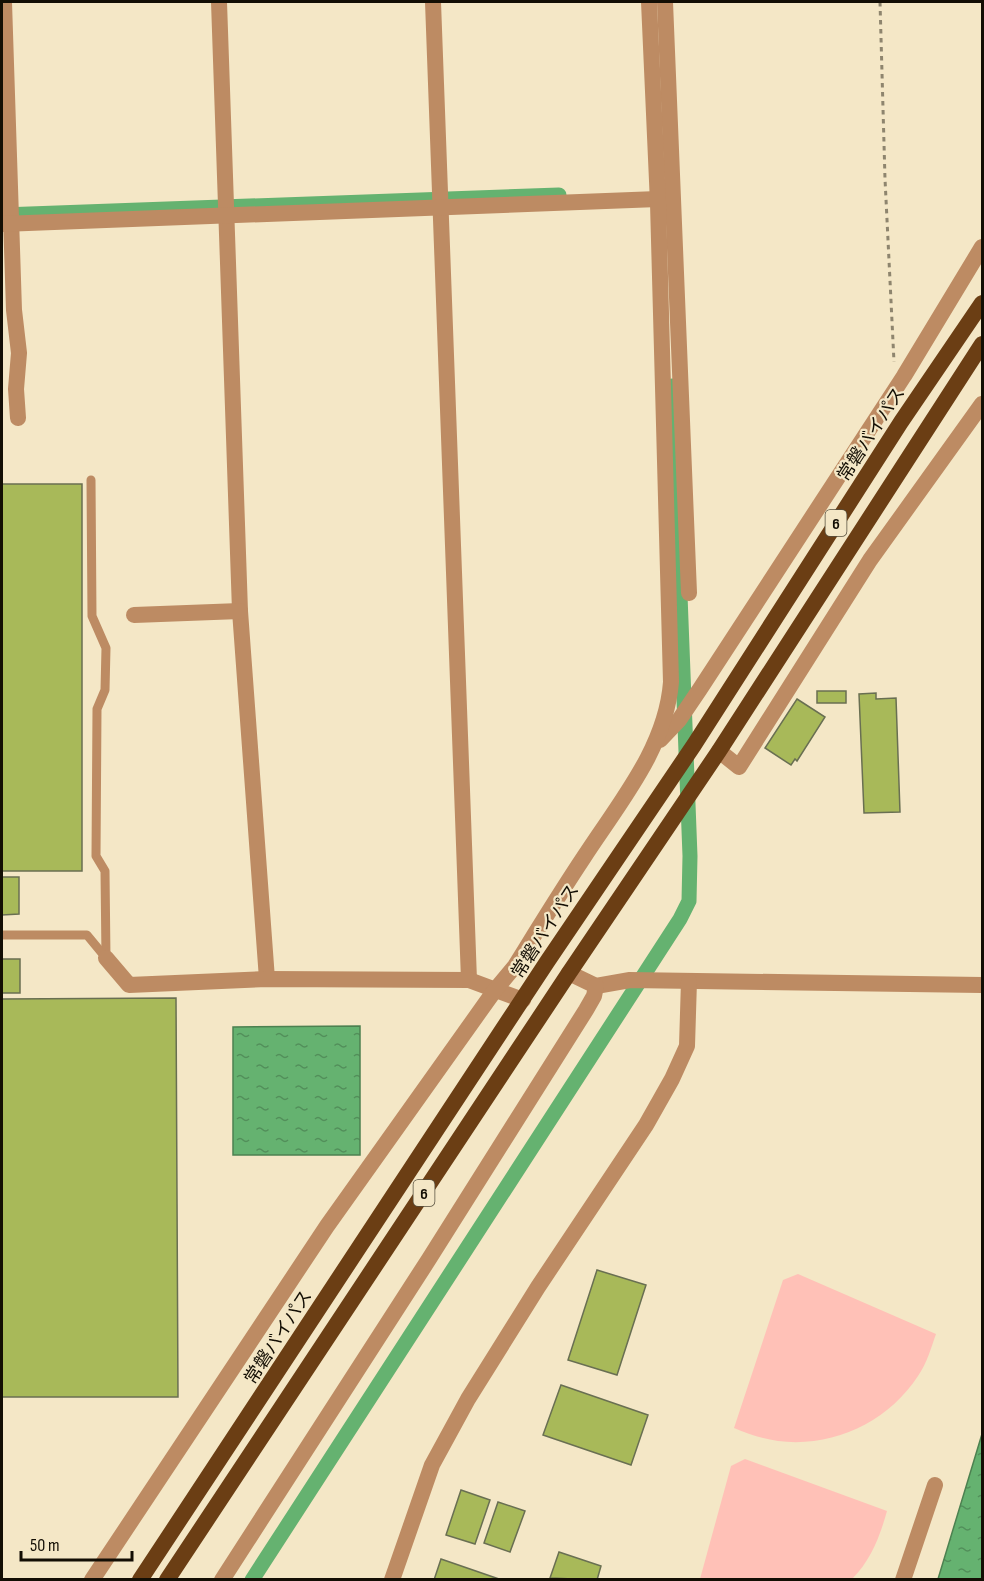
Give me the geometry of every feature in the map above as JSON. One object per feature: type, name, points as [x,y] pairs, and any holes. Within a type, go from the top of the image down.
[{"type":"highway","name":"常磐バイパス","points":[[140,1580],[523,1000],[694,746],[901,422],[982,303]]},
{"type":"highway","name":"6","points":[[167,1580],[569,973],[719,751],[982,344]]},
{"type":"street","points":[[4,2],[7,224],[19,353],[16,389],[18,418]]},
{"type":"street","points":[[219,2],[240,611],[267,979]]},
{"type":"street","points":[[433,2],[469,980]]},
{"type":"street","points":[[649,2],[689,593]]},
{"type":"street","points":[[92,1580],[327,1226],[495,990],[515,966],[641,770],[652,749],[669,702],[670,682],[662,189],[665,2]]},
{"type":"street","points":[[7,224],[440,208],[662,189]]},
{"type":"street","points":[[652,749],[679,720],[904,376],[982,247]]},
{"type":"street","points":[[719,751],[739,767],[870,560],[982,404]]},
{"type":"street","points":[[134,615],[240,611]]},
{"type":"street","points":[[106,958],[129,985],[267,979],[469,980],[523,1000]]},
{"type":"street","points":[[569,973],[596,987],[630,980],[982,985]]},
{"type":"street","points":[[393,1580],[432,1466],[468,1399],[538,1287],[645,1125],[672,1078],[687,1046],[689,981]]},
{"type":"street","points":[[222,1580],[561,1050],[594,996],[596,987]]},
{"type":"street","points":[[903,1580],[935,1485]]},
{"type":"lane","points":[[91,480],[92,616],[106,648],[105,690],[97,709],[96,856],[105,872],[106,958]]},
{"type":"lane","points":[[2,935],[87,935],[106,958]]},
{"type":"path","points":[[880,2],[885,179],[894,365],[904,376]]},
{"type":"shaded area","points":[[798,1274],[936,1334],[918,1376],[891,1407],[875,1419],[839,1436],[799,1442],[778,1441],[734,1428],[783,1280]]},
{"type":"shaded area","points":[[745,1459],[887,1511],[874,1547],[859,1572],[852,1579],[700,1579],[731,1466]]},
{"type":"water","points":[[360,1026],[360,1155],[233,1155],[233,1027]]},
{"type":"water","points":[[982,1434],[982,1579],[938,1579]]},
{"type":"building","points":[[2,484],[82,484],[82,871],[2,871]]},
{"type":"building","points":[[817,691],[846,691],[846,703],[817,703]]},
{"type":"building","points":[[876,693],[876,699],[896,698],[900,812],[864,813],[859,694]]},
{"type":"building","points":[[797,699],[825,717],[797,761],[795,759],[791,765],[765,748]]},
{"type":"building","points":[[2,877],[19,877],[19,914],[2,915]]},
{"type":"building","points":[[2,959],[20,959],[20,993],[2,993]]},
{"type":"building","points":[[176,998],[178,1397],[2,1397],[2,999]]},
{"type":"building","points":[[597,1270],[646,1285],[617,1375],[568,1360]]},
{"type":"building","points":[[561,1385],[648,1415],[631,1465],[543,1435]]},
{"type":"building","points":[[461,1490],[490,1500],[475,1544],[446,1535]]},
{"type":"building","points":[[498,1502],[525,1511],[510,1552],[484,1543]]},
{"type":"building","points":[[559,1552],[601,1566],[597,1580],[550,1578]]},
{"type":"building","points":[[441,1559],[499,1579],[434,1580]]},
{"type":"waterway","points":[[2,215],[559,195]]},
{"type":"waterway","points":[[252,1580],[680,919],[689,901],[690,856],[672,386]]}]
